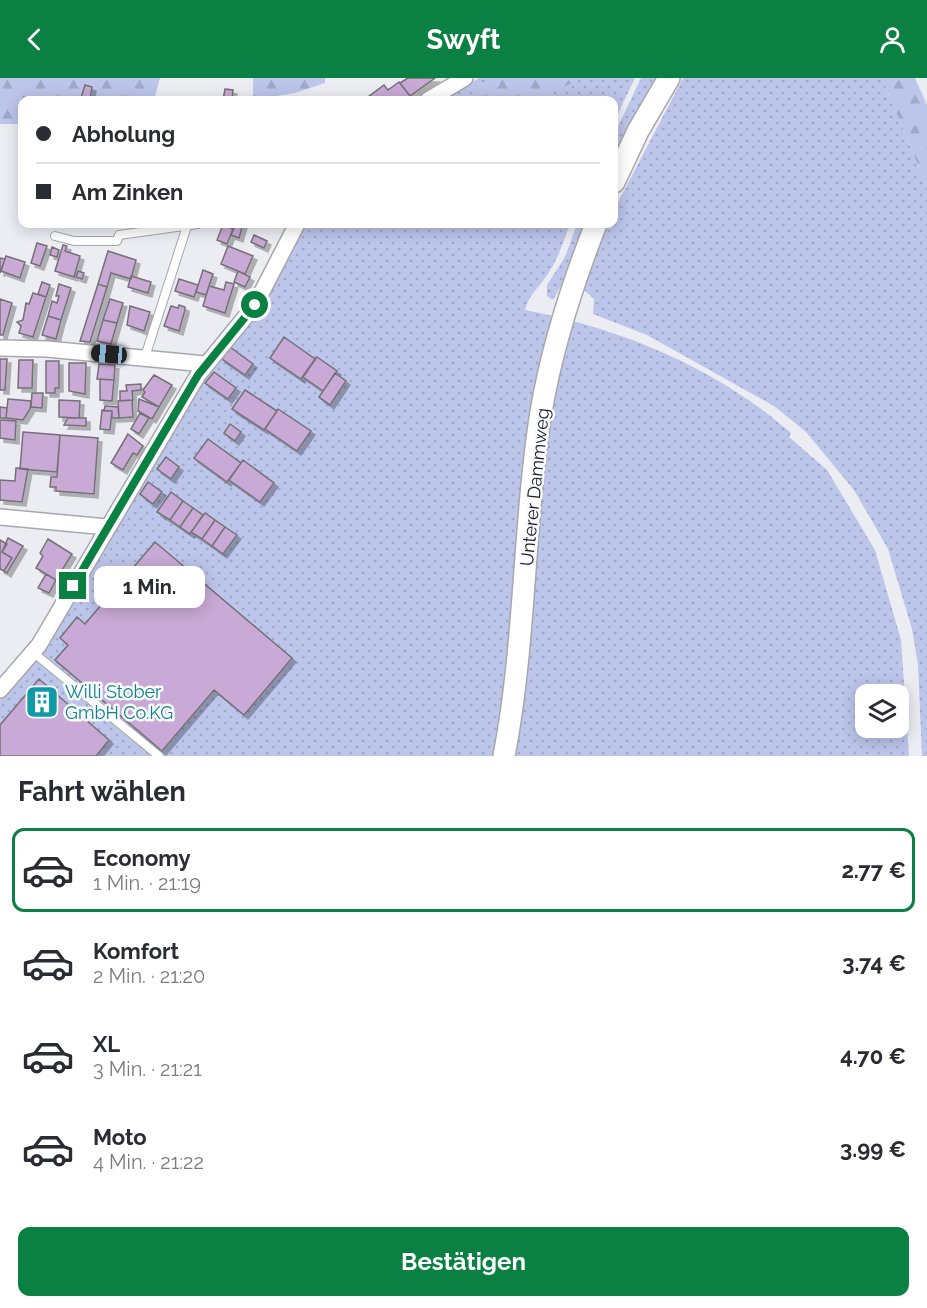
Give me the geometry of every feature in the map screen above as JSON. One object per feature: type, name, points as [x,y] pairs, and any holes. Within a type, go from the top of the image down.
[{"type":"main road","points":[[618,174],[638,131],[669,78]]},
{"type":"main road","name":"Unterer Dammweg","points":[[504,756],[518,671],[533,480],[545,392],[557,338],[595,228]]},
{"type":"street","points":[[435,96],[465,78]]},
{"type":"street","points":[[0,690],[34,652],[205,364],[255,305],[295,228]]},
{"type":"street","points":[[0,348],[47,349],[205,364]]},
{"type":"street","points":[[0,517],[107,527]]},
{"type":"lane","points":[[55,236],[74,241],[117,241],[119,235],[172,228]]},
{"type":"lane","points":[[145,357],[186,228]]},
{"type":"lane","points":[[34,652],[159,756]]},
{"type":"green space","points":[[0,78],[160,78],[155,96],[18,96],[18,124],[0,124]]},
{"type":"green space","points":[[253,78],[325,78],[325,83],[295,93],[253,96]]},
{"type":"green space","points":[[479,78],[635,78],[618,114],[618,96],[449,96]]},
{"type":"green space","points":[[492,78],[584,78],[543,96],[480,96],[475,87]]},
{"type":"green space","points":[[641,78],[656,78],[618,152],[618,127]]},
{"type":"green space","points":[[683,78],[882,78],[927,187],[927,756],[922,756],[918,665],[912,629],[888,549],[854,490],[806,432],[774,406],[647,335],[593,314],[594,299],[583,289],[606,228],[618,228],[618,202]]},
{"type":"green space","points":[[882,78],[915,78],[927,105],[927,187]]},
{"type":"green space","points":[[300,228],[568,228],[556,260],[529,300],[525,310],[561,318],[631,340],[699,370],[762,410],[791,433],[789,437],[827,470],[875,550],[901,640],[904,684],[855,684],[855,738],[908,738],[909,756],[0,756],[0,699],[31,665],[202,380]]},
{"type":"green space","points":[[576,228],[586,228],[569,272],[553,300],[547,296],[547,285],[565,257]]},
{"type":"building","points":[[408,78],[435,78],[410,96],[400,83]]},
{"type":"building","points":[[399,82],[410,96],[369,96],[384,85],[388,90]]},
{"type":"building","points":[[85,85],[92,87],[91,96],[82,96]]},
{"type":"building","points":[[225,89],[233,90],[232,96],[224,96]]},
{"type":"building","points":[[222,228],[233,229],[227,244],[217,240]]},
{"type":"building","points":[[234,228],[242,228],[239,238],[231,235]]},
{"type":"building","points":[[254,235],[267,241],[264,248],[251,242]]},
{"type":"building","points":[[37,243],[47,246],[40,266],[31,263]]},
{"type":"building","points":[[63,245],[67,246],[65,251],[80,256],[74,277],[55,271]]},
{"type":"building","points":[[228,246],[253,256],[245,274],[221,264]]},
{"type":"building","points":[[52,247],[59,250],[57,257],[50,255]]},
{"type":"building","points":[[108,251],[136,260],[131,279],[111,273],[107,287],[98,284]]},
{"type":"building","points":[[6,256],[25,262],[20,278],[1,271]]},
{"type":"building","points":[[0,258],[5,259],[0,273]]},
{"type":"building","points":[[203,270],[213,274],[206,295],[196,292]]},
{"type":"building","points":[[78,271],[84,273],[82,279],[76,277]]},
{"type":"building","points":[[238,271],[250,277],[245,287],[234,282]]},
{"type":"building","points":[[131,276],[151,282],[148,293],[128,287]]},
{"type":"building","points":[[179,279],[198,285],[194,297],[175,291]]},
{"type":"building","points":[[42,282],[50,285],[46,297],[38,294]]},
{"type":"building","points":[[226,282],[234,284],[225,313],[203,306],[209,286],[224,290]]},
{"type":"building","points":[[59,284],[71,288],[61,320],[48,316],[52,301],[57,303]]},
{"type":"building","points":[[98,284],[107,287],[90,342],[80,341]]},
{"type":"building","points":[[33,293],[46,297],[33,337],[19,333],[21,326],[17,322],[23,320],[26,303],[29,304]]},
{"type":"building","points":[[0,299],[12,303],[3,335],[0,335]]},
{"type":"building","points":[[110,299],[123,303],[117,323],[103,320]]},
{"type":"building","points":[[179,305],[185,307],[185,310],[179,331],[164,326],[171,306],[178,308]]},
{"type":"building","points":[[130,306],[150,312],[144,331],[127,325]]},
{"type":"building","points":[[48,316],[61,320],[56,339],[42,335]]},
{"type":"building","points":[[103,320],[117,323],[111,344],[97,341]]},
{"type":"building","points":[[284,337],[315,359],[301,379],[270,358]]},
{"type":"building","points":[[230,347],[253,364],[245,375],[222,359]]},
{"type":"building","points":[[317,357],[337,371],[323,391],[303,377]]},
{"type":"building","points":[[0,359],[7,359],[5,390],[0,390]]},
{"type":"building","points":[[19,360],[33,360],[32,388],[18,388]]},
{"type":"building","points":[[46,361],[59,361],[59,388],[55,388],[55,393],[46,393]]},
{"type":"building","points":[[69,363],[86,363],[85,394],[69,391]]},
{"type":"building","points":[[99,364],[115,365],[114,380],[97,379]]},
{"type":"building","points":[[214,372],[236,388],[228,399],[205,383]]},
{"type":"building","points":[[335,373],[346,381],[330,405],[319,397]]},
{"type":"building","points":[[154,375],[172,385],[159,407],[142,397],[145,392],[143,390]]},
{"type":"building","points":[[100,379],[114,380],[112,401],[100,400]]},
{"type":"building","points":[[141,384],[141,390],[132,391],[133,400],[120,401],[120,391],[127,391],[126,385]]},
{"type":"building","points":[[245,390],[277,411],[264,430],[232,409]]},
{"type":"building","points":[[32,393],[43,393],[42,408],[31,407]]},
{"type":"building","points":[[8,399],[31,401],[30,409],[23,420],[6,418]]},
{"type":"building","points":[[139,399],[159,407],[152,419],[138,411]]},
{"type":"building","points":[[59,400],[80,401],[79,418],[59,417]]},
{"type":"building","points":[[132,400],[133,417],[119,418],[118,401]]},
{"type":"building","points":[[105,406],[118,407],[119,418],[112,418],[112,411],[104,411]]},
{"type":"building","points":[[0,407],[7,408],[6,418],[0,418]]},
{"type":"building","points":[[278,409],[311,431],[297,451],[265,429]]},
{"type":"building","points":[[102,410],[112,411],[110,430],[100,429]]},
{"type":"building","points":[[140,413],[149,418],[139,434],[131,429]]},
{"type":"building","points":[[68,418],[86,418],[86,426],[64,425]]},
{"type":"building","points":[[0,420],[16,421],[15,440],[0,438]]},
{"type":"building","points":[[230,424],[241,432],[235,441],[224,433]]},
{"type":"building","points":[[23,432],[60,435],[57,472],[20,469]]},
{"type":"building","points":[[128,434],[143,446],[137,455],[133,453],[123,470],[111,463]]},
{"type":"building","points":[[60,435],[98,438],[94,494],[56,491],[56,487],[50,487],[51,477],[57,477]]},
{"type":"building","points":[[208,439],[241,463],[227,482],[194,458]]},
{"type":"building","points":[[166,457],[179,467],[171,479],[157,469]]},
{"type":"building","points":[[243,460],[274,483],[260,502],[229,480]]},
{"type":"building","points":[[16,468],[28,469],[22,502],[0,500],[0,480],[15,481]]},
{"type":"building","points":[[148,482],[162,492],[153,504],[140,494]]},
{"type":"building","points":[[171,492],[183,501],[170,520],[157,512]]},
{"type":"building","points":[[183,501],[193,508],[180,527],[170,520]]},
{"type":"building","points":[[193,508],[203,515],[190,534],[180,527]]},
{"type":"building","points":[[205,513],[215,520],[202,539],[191,532]]},
{"type":"building","points":[[215,520],[225,527],[212,546],[202,539]]},
{"type":"building","points":[[225,527],[237,535],[223,554],[212,546]]},
{"type":"building","points":[[8,538],[23,546],[7,573],[4,571],[12,558],[2,552]]},
{"type":"building","points":[[48,539],[72,554],[56,580],[36,568],[43,556],[40,553]]},
{"type":"building","points":[[0,540],[7,544],[2,552],[12,558],[4,571],[0,569]]},
{"type":"building","points":[[155,542],[292,658],[244,715],[214,690],[162,751],[55,660],[68,645],[60,638],[77,617],[85,624]]},
{"type":"building","points":[[46,574],[56,580],[49,593],[38,588]]},
{"type":"building","name":"Willi Stober GmbH Co.KG","points":[[39,679],[109,740],[96,756],[0,756],[0,725]]},
{"type":"place","name":"Willi Stober GmbH Co.KG","points":[[42,702]]},
{"type":"route","points":[[73,586],[198,375],[255,305]]}]
